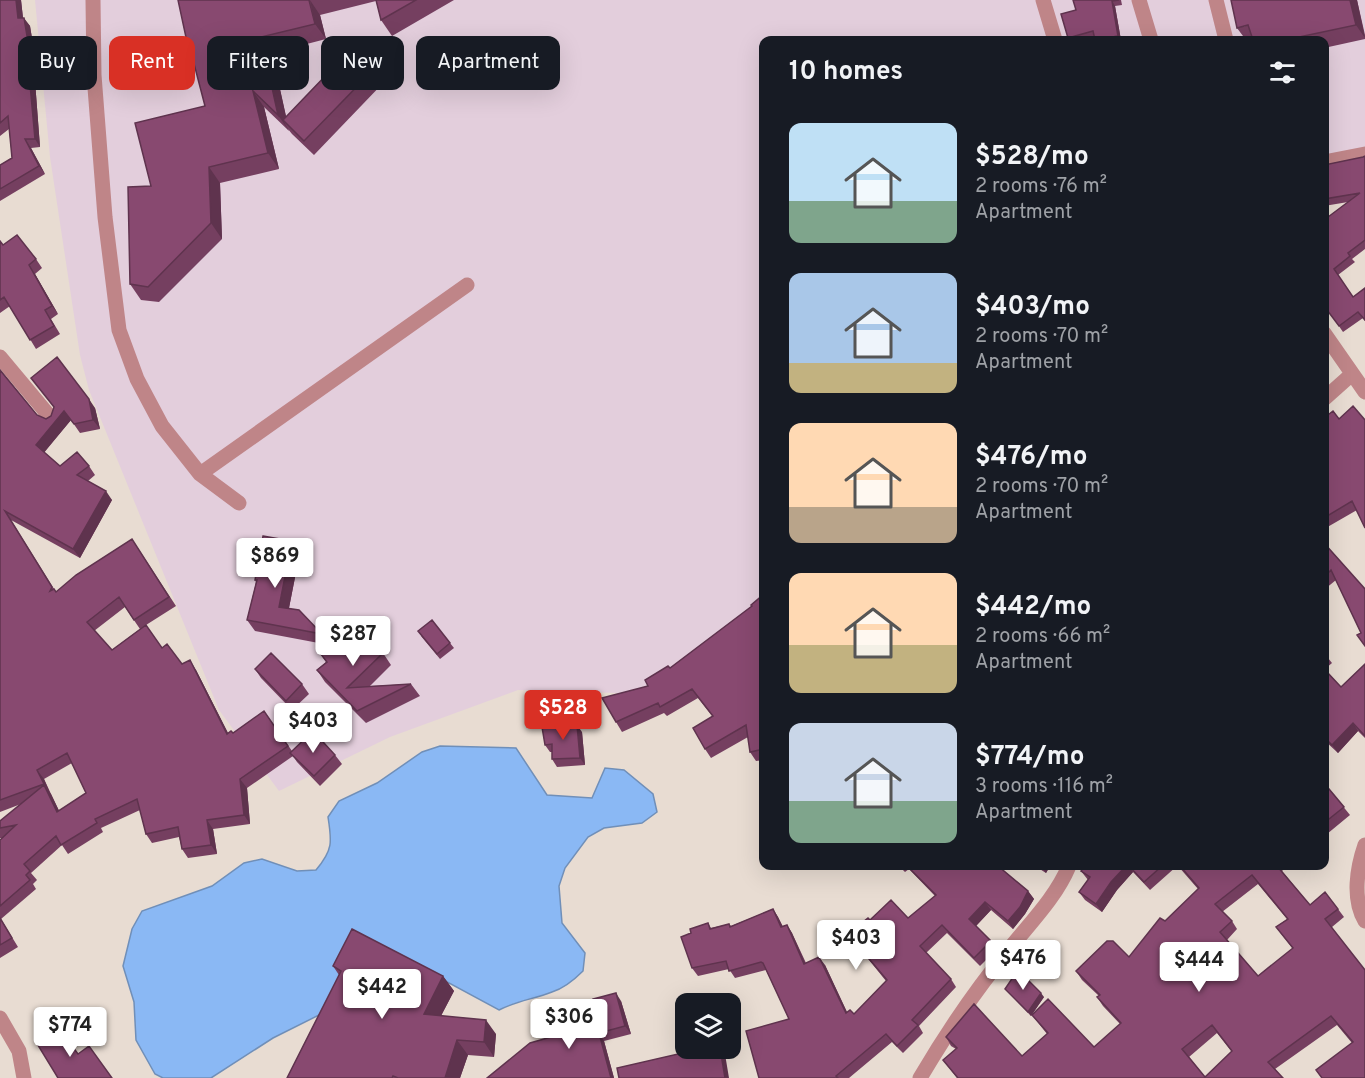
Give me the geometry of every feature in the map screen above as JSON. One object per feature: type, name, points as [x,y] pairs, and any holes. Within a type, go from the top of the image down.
[{"type":"street","points":[[93,0],[94,75],[104,205],[119,330],[138,379],[162,426],[200,474],[239,503]]},
{"type":"street","points":[[1043,0],[1054,36]]},
{"type":"street","points":[[1139,0],[1150,36]]},
{"type":"street","points":[[1216,0],[1225,36]]},
{"type":"street","points":[[1329,161],[1365,154]]},
{"type":"street","points":[[200,474],[467,285]]},
{"type":"street","points":[[1329,340],[1365,392]]},
{"type":"street","points":[[0,357],[51,418]]},
{"type":"street","points":[[1329,395],[1352,374]]},
{"type":"street","points":[[1365,845],[1358,880],[1357,900],[1365,921]]},
{"type":"street","points":[[920,1078],[950,1029],[1007,951],[1045,907],[1067,870]]},
{"type":"street","points":[[0,1018],[19,1051],[24,1078]]},
{"type":"shaded area","points":[[35,0],[1365,0],[1365,157],[1329,165],[1329,36],[759,36],[759,609],[652,694],[518,690],[390,737],[279,791],[219,710],[89,390],[80,355],[50,157],[44,90],[97,90],[97,36],[38,36]]},
{"type":"water","points":[[440,746],[516,748],[547,795],[592,798],[605,768],[624,770],[653,794],[657,812],[642,823],[604,828],[588,837],[565,868],[559,886],[562,923],[585,953],[583,971],[561,988],[499,1010],[362,936],[323,1013],[273,1038],[211,1078],[163,1078],[155,1074],[136,1040],[134,1002],[123,966],[132,929],[142,911],[212,886],[244,863],[262,859],[297,871],[316,870],[326,857],[330,845],[328,817],[339,801],[377,783],[422,752]]},
{"type":"building","points":[[0,0],[16,0],[18,18],[24,18],[27,36],[18,36],[18,90],[31,90],[35,139],[25,139],[39,166],[0,189],[0,165],[12,158],[8,116],[0,123]]},
{"type":"building","points":[[178,0],[309,0],[315,24],[265,36],[207,36],[207,90],[273,90],[278,115],[253,91],[268,153],[209,167],[211,223],[148,287],[130,284],[128,187],[151,186],[135,123],[205,106],[195,68],[195,36],[186,36]]},
{"type":"building","points":[[376,0],[416,0],[381,20]]},
{"type":"building","points":[[1073,0],[1119,0],[1112,1],[1118,36],[1094,36],[1093,31],[1067,36],[1061,14],[1076,10]]},
{"type":"building","points":[[1231,0],[1350,0],[1356,25],[1304,36],[1252,36],[1248,25],[1237,28]]},
{"type":"building","points":[[321,80],[321,90],[354,90],[304,141],[283,120]]},
{"type":"building","points":[[1365,156],[1365,240],[1348,253],[1350,256],[1334,269],[1353,297],[1365,288],[1365,320],[1358,312],[1339,326],[1329,313],[1329,216],[1360,193],[1329,198],[1329,164]]},
{"type":"building","points":[[17,235],[36,259],[29,265],[52,306],[45,310],[54,326],[30,340],[4,297],[0,300],[0,241],[3,245]]},
{"type":"building","points":[[57,357],[89,399],[93,420],[74,424],[64,411],[36,445],[60,466],[77,452],[89,466],[77,475],[106,491],[73,549],[5,511],[52,587],[50,591],[54,589],[56,592],[76,575],[132,539],[169,597],[134,620],[119,597],[87,622],[112,650],[146,625],[162,648],[167,644],[182,664],[190,660],[227,734],[231,731],[233,733],[264,711],[288,746],[240,779],[244,815],[207,820],[211,845],[182,849],[178,827],[146,834],[137,799],[95,819],[97,823],[61,845],[56,836],[24,864],[30,871],[26,875],[30,880],[0,906],[0,840],[16,825],[0,828],[0,821],[44,785],[57,812],[86,793],[67,753],[37,770],[44,784],[0,800],[0,370],[37,415],[46,419],[51,416],[54,407],[31,378]]},
{"type":"building","points":[[1353,406],[1365,420],[1365,528],[1352,501],[1329,515],[1329,414],[1333,411],[1339,419]]},
{"type":"building","points":[[263,536],[292,541],[279,607],[299,610],[322,634],[247,620],[257,580],[255,580]]},
{"type":"building","points":[[1329,549],[1365,589],[1365,646],[1357,635],[1361,633],[1331,570],[1329,572]]},
{"type":"building","points":[[759,598],[759,750],[750,752],[746,725],[705,749],[693,728],[713,716],[692,689],[660,707],[658,703],[616,722],[602,698],[648,686],[645,680],[668,666],[670,668]]},
{"type":"building","points":[[432,620],[450,643],[437,654],[418,631]]},
{"type":"building","points":[[353,623],[383,653],[347,688],[411,684],[357,711],[317,670],[327,662],[317,649]]},
{"type":"building","points":[[271,653],[302,684],[286,701],[255,669]]},
{"type":"building","points":[[1365,664],[1365,736],[1353,723],[1332,745],[1329,742],[1329,674],[1341,687]]},
{"type":"building","points":[[577,725],[580,758],[552,759],[552,744],[545,745],[542,727]]},
{"type":"building","points":[[313,731],[335,755],[314,776],[290,753]]},
{"type":"building","points":[[1329,789],[1344,807],[1329,819]]},
{"type":"building","points":[[911,870],[1003,870],[1028,891],[1020,907],[1008,921],[985,902],[969,919],[991,941],[974,958],[942,925],[920,946],[951,979],[912,1020],[918,1025],[897,1046],[886,1034],[836,1076],[838,1078],[759,1078],[746,1031],[789,1019],[763,963],[729,971],[726,961],[692,968],[681,937],[691,933],[690,929],[708,923],[710,929],[729,924],[730,927],[773,909],[781,927],[787,925],[804,964],[819,957],[846,1013],[850,1010],[854,1014],[887,980],[848,934],[868,918],[870,920],[891,900],[908,918],[936,895]]},
{"type":"building","points":[[1122,870],[1096,904],[1079,892],[1090,877],[1081,871]]},
{"type":"building","points":[[1133,870],[1158,870],[1144,882]]},
{"type":"building","points":[[1183,870],[1280,870],[1310,905],[1325,892],[1338,909],[1325,919],[1365,970],[1365,1078],[1322,1078],[1316,1070],[1353,1042],[1331,1016],[1268,1062],[1283,1078],[958,1078],[943,1060],[957,1048],[946,1037],[974,1004],[1022,1056],[1048,1033],[1032,1015],[1048,999],[1094,1047],[1121,1023],[1097,997],[1100,995],[1076,971],[1107,941],[1113,941],[1129,957],[1160,918],[1165,921],[1199,888]],"holes":[[[1252,875],[1288,919],[1276,927],[1293,948],[1258,976],[1220,932],[1232,921],[1215,904]],[[1212,1025],[1232,1051],[1205,1077],[1182,1049]]]},
{"type":"building","points":[[0,918],[12,938],[0,945]]},
{"type":"building","points":[[352,929],[443,976],[424,1014],[486,1020],[484,1042],[457,1040],[445,1078],[398,1078],[393,1076],[392,1078],[287,1078],[341,971],[333,966]]},
{"type":"building","points":[[1018,970],[1041,993],[1028,1012],[1005,989]]},
{"type":"building","points":[[616,993],[625,1026],[599,1033],[611,1078],[487,1078],[530,1043],[586,1027],[584,1019],[598,1015],[593,999]]},
{"type":"building","points":[[58,1027],[78,1054],[89,1046],[112,1078],[58,1078],[36,1042]]},
{"type":"building","points":[[675,1055],[675,1059],[722,1059],[725,1078],[619,1078],[617,1068]]}]
